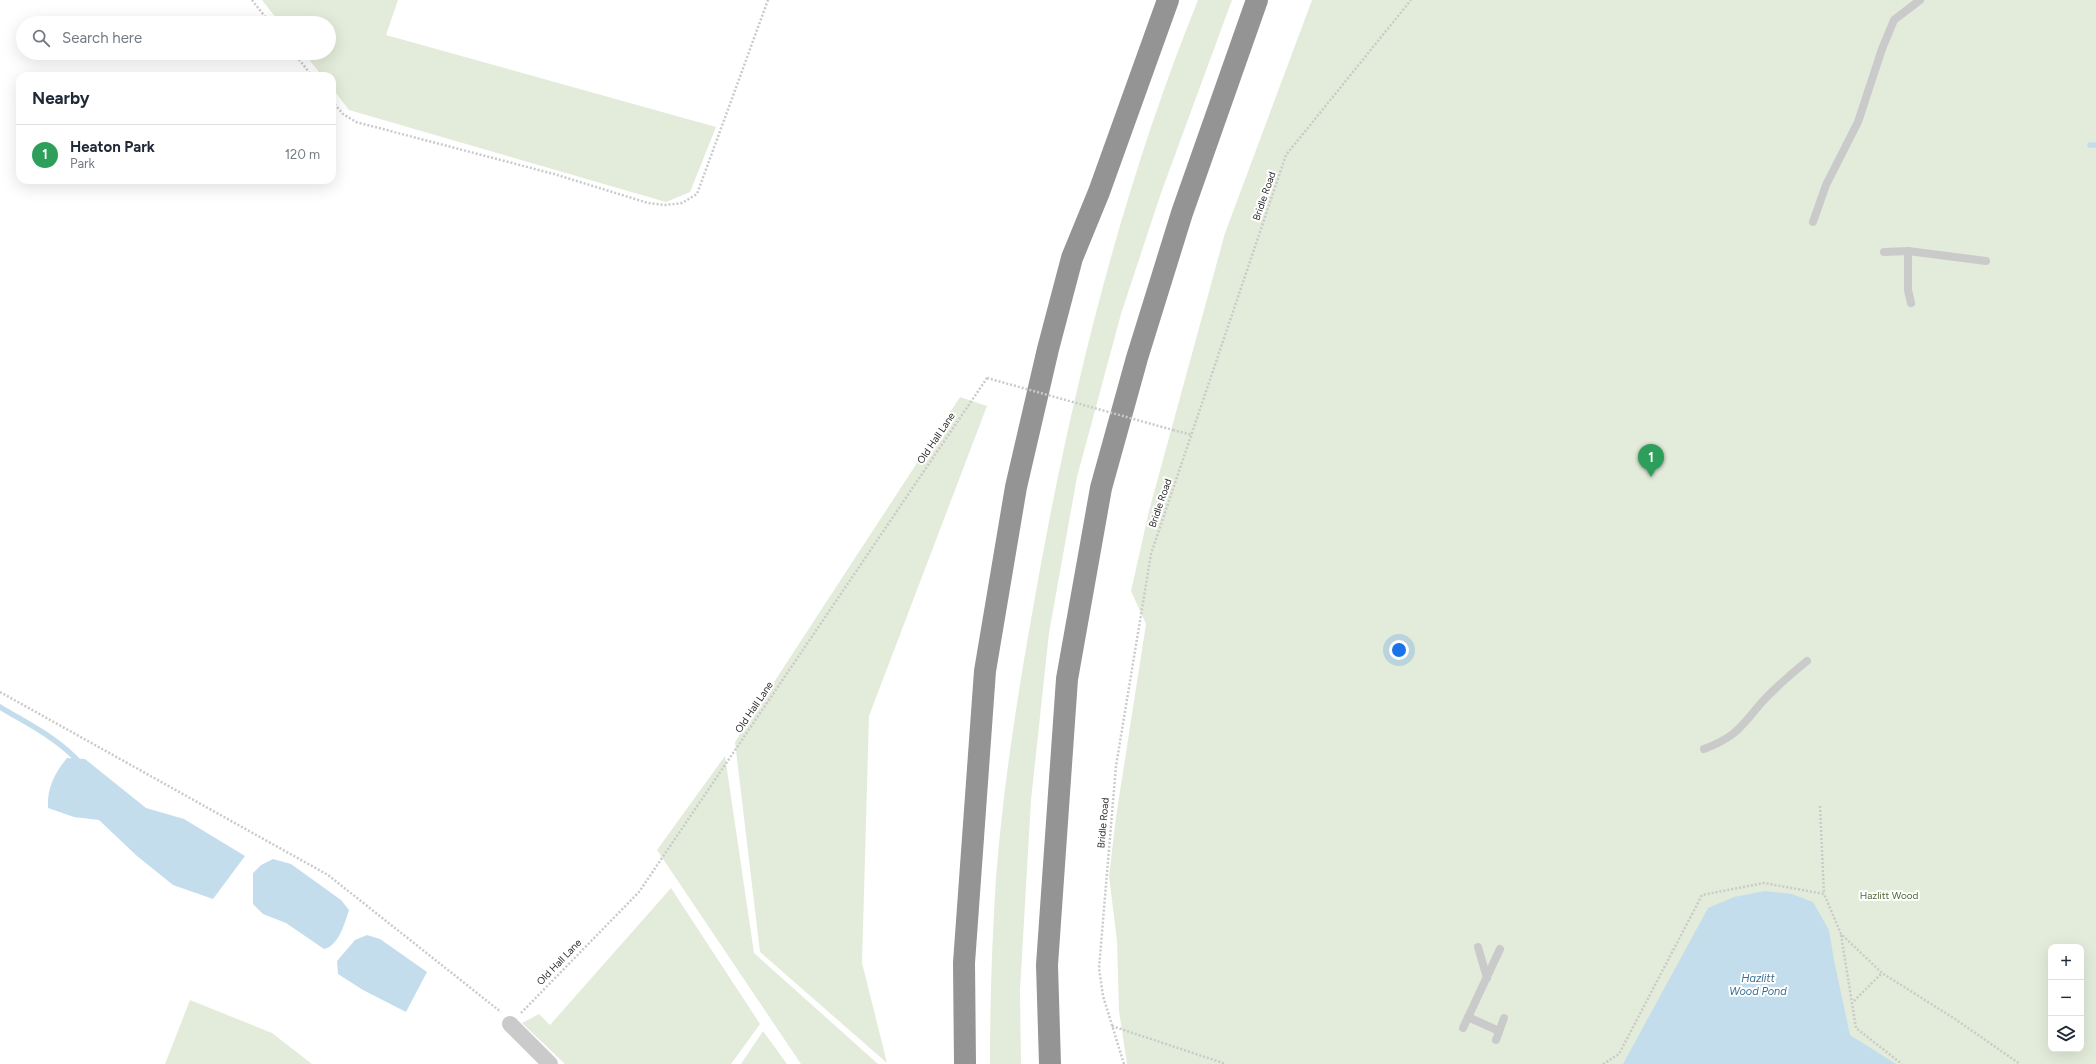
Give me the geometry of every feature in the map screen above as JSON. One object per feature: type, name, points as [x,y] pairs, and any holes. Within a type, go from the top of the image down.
[{"type":"highway","points":[[965,1064],[964,963],[985,671],[1016,487],[1048,349],[1072,258],[1099,192],[1168,0]]},
{"type":"highway","points":[[1050,1064],[1047,965],[1067,679],[1101,488],[1137,358],[1182,213],[1257,0]]},
{"type":"street","points":[[510,1024],[550,1064]]},
{"type":"lane","points":[[1813,222],[1826,185],[1858,122],[1882,49],[1894,20],[1920,0]]},
{"type":"lane","points":[[1884,252],[1908,251],[1986,261]]},
{"type":"lane","points":[[1908,251],[1908,290],[1911,303]]},
{"type":"lane","points":[[1704,749],[1722,742],[1743,726],[1784,680],[1808,661]]},
{"type":"lane","points":[[1478,947],[1487,978]]},
{"type":"lane","points":[[1463,1028],[1500,949]]},
{"type":"lane","points":[[1468,1017],[1499,1031]]},
{"type":"lane","points":[[1496,1040],[1504,1018]]},
{"type":"path","points":[[252,0],[265,16]]},
{"type":"path","points":[[336,106],[343,114],[356,122],[554,174],[648,203],[665,205],[682,202],[697,194],[768,0]]},
{"type":"path","name":"Bridle Road","points":[[1124,1064],[1103,996],[1099,968],[1116,766],[1151,554],[1286,155],[1411,0]]},
{"type":"path","points":[[299,60],[309,72]]},
{"type":"path","name":"Old Hall Lane","points":[[510,1024],[639,892],[987,378],[1192,435]]},
{"type":"path","points":[[0,692],[328,875],[498,1009],[510,1024]]},
{"type":"path","points":[[1820,806],[1824,894],[1841,934],[1856,1028],[1902,1064]]},
{"type":"path","points":[[1603,1064],[1618,1054],[1702,895],[1764,884],[1824,894]]},
{"type":"path","points":[[1841,934],[1882,973],[1956,1019],[2020,1064]]},
{"type":"path","points":[[1853,1002],[1882,973]]},
{"type":"path","points":[[1112,1026],[1226,1064]]},
{"type":"green space","points":[[262,0],[398,0],[386,35],[716,127],[690,192],[666,202],[349,110],[336,93],[336,72],[319,72],[309,60],[336,60],[336,16],[275,16]]},
{"type":"green space","points":[[1198,0],[1232,0],[1161,193],[1121,314],[1077,477],[1049,633],[1031,800],[1020,990],[1021,1064],[990,1064],[992,948],[1000,835],[1016,707],[1046,537],[1075,400],[1109,265],[1128,198],[1150,131]]},
{"type":"green space","name":"Hazlitt Wood","points":[[1312,0],[2096,0],[2096,1064],[1127,1064],[1119,1011],[1117,941],[1109,876],[1116,817],[1146,624],[1131,591],[1149,511],[1225,233]]},
{"type":"green space","points":[[960,397],[987,406],[869,716],[862,963],[887,1063],[760,952],[735,742]]},
{"type":"green space","points":[[725,756],[754,953],[878,1064],[801,1064],[657,850]]},
{"type":"green space","points":[[671,888],[760,1024],[731,1064],[565,1064],[522,1023],[539,1014],[550,1025]]},
{"type":"green space","points":[[190,1000],[272,1033],[312,1064],[165,1064]]},
{"type":"green space","points":[[763,1031],[787,1064],[741,1064]]},
{"type":"water","points":[[67,758],[85,759],[146,808],[184,819],[245,856],[213,899],[173,885],[137,856],[99,820],[74,817],[48,808],[50,787],[59,769]]},
{"type":"water","points":[[273,859],[291,864],[341,900],[349,910],[341,933],[329,947],[324,949],[286,923],[263,914],[253,904],[253,873],[261,865]]},
{"type":"water","name":"Hazlitt Wood Pond","points":[[1765,891],[1792,894],[1813,902],[1829,930],[1850,1035],[1896,1064],[1623,1064],[1708,908],[1734,897]]},
{"type":"water","points":[[367,935],[380,939],[427,972],[406,1012],[363,990],[338,974],[337,961],[355,940]]},
{"type":"waterway","points":[[2090,145],[2096,145]]},
{"type":"waterway","points":[[0,707],[52,739],[80,763]]},
{"type":"place","name":"Heaton Park","points":[[1651,477]]}]
